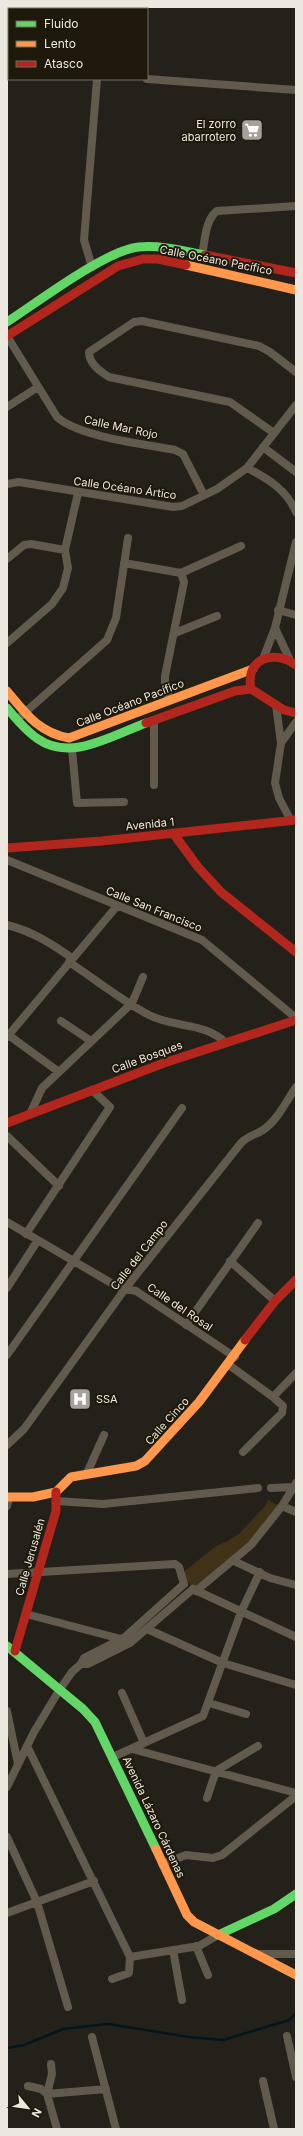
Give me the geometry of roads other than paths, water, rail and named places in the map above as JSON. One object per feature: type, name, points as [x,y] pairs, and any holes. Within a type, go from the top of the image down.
[{"type":"street","points":[[148,79],[296,90]]},
{"type":"street","points":[[92,267],[87,255],[84,235],[97,80]]},
{"type":"street","points":[[202,255],[212,215],[217,211],[225,209],[296,206]]},
{"type":"street","name":"Calle Océano Pacífico","points":[[7,322],[113,255],[138,248],[162,247],[296,273]]},
{"type":"street","name":"Calle Océano Pacífico","points":[[7,336],[118,266],[143,259],[158,259],[296,290]]},
{"type":"street","points":[[274,433],[230,402],[109,377],[98,370],[89,357],[89,352],[134,322],[142,321],[258,346],[270,352],[296,372]]},
{"type":"street","name":"Calle Mar Rojo","points":[[7,336],[58,417],[71,427],[81,431],[175,450],[183,454],[204,495]]},
{"type":"street","points":[[7,407],[38,387]]},
{"type":"street","name":"Calle Océano Ártico","points":[[7,484],[19,482],[78,493],[173,507],[182,506],[217,489],[247,468],[296,405]]},
{"type":"street","points":[[263,447],[296,472]]},
{"type":"street","points":[[247,468],[278,487],[296,510]]},
{"type":"street","points":[[7,642],[52,604],[59,596],[63,588],[68,568],[66,550],[78,493]]},
{"type":"street","points":[[17,719],[107,640],[116,618],[128,538]]},
{"type":"street","points":[[251,689],[249,679],[253,669],[263,659],[275,628],[278,610],[295,553],[296,542]]},
{"type":"street","points":[[7,559],[24,546],[31,544],[66,550]]},
{"type":"street","points":[[124,563],[181,574],[241,546]]},
{"type":"street","points":[[170,700],[165,687],[165,676],[184,582],[181,574]]},
{"type":"street","points":[[278,610],[296,615]]},
{"type":"street","points":[[174,634],[217,616]]},
{"type":"street","points":[[275,628],[289,658],[296,665]]},
{"type":"street","points":[[263,659],[274,656],[289,658]]},
{"type":"street","name":"Calle Océano Pacífico","points":[[7,691],[35,724],[45,732],[55,736],[69,738],[253,669]]},
{"type":"street","points":[[7,708],[36,739],[46,745],[56,748],[72,749],[235,691],[251,689],[284,711],[296,713]]},
{"type":"street","points":[[276,705],[282,743],[275,783],[280,798],[294,822]]},
{"type":"street","points":[[140,712],[144,724]]},
{"type":"street","points":[[154,720],[154,785]]},
{"type":"street","points":[[282,743],[296,722]]},
{"type":"street","points":[[72,749],[77,802],[124,802]]},
{"type":"street","name":"Avenida 1","points":[[7,848],[102,841],[294,822]]},
{"type":"street","points":[[173,833],[198,868],[221,892],[296,952]]},
{"type":"street","name":"Calle San Francisco","points":[[7,860],[117,906],[184,931],[202,940],[296,1019]]},
{"type":"street","points":[[59,1072],[8,1035],[117,906]]},
{"type":"street","points":[[8,927],[48,941],[71,960],[150,1015],[174,1024],[210,1031],[226,1043]]},
{"type":"street","points":[[31,1112],[42,1088],[132,1003],[143,977]]},
{"type":"street","name":"Calle Bosques","points":[[7,1123],[31,1112],[92,1090],[296,1019]]},
{"type":"street","points":[[61,1021],[91,1041]]},
{"type":"street","name":"Calle del Campo","points":[[7,1445],[24,1429],[125,1289],[241,1143],[248,1136],[263,1130],[270,1123],[296,1087]]},
{"type":"street","points":[[26,1234],[110,1107],[92,1090]]},
{"type":"street","points":[[7,1355],[182,1108]]},
{"type":"street","points":[[7,1136],[59,1186]]},
{"type":"street","name":"Calle del Rosal","points":[[7,1222],[118,1287],[136,1291],[235,1357]]},
{"type":"street","points":[[186,1325],[258,1223]]},
{"type":"street","points":[[7,1288],[38,1240]]},
{"type":"street","points":[[230,1261],[276,1301]]},
{"type":"street","name":"Calle Cinco","points":[[56,1497],[71,1477],[87,1472],[136,1466],[145,1461],[157,1450],[199,1402],[229,1365],[276,1301],[296,1280]]},
{"type":"street","points":[[229,1365],[283,1406],[282,1413],[243,1452]]},
{"type":"street","points":[[273,1397],[296,1373]]},
{"type":"street","points":[[87,1472],[104,1435]]},
{"type":"street","points":[[270,1488],[295,1485]]},
{"type":"street","points":[[7,1788],[27,1746],[60,1689],[72,1672],[81,1664],[84,1658],[123,1642],[147,1629],[194,1590],[234,1561],[251,1545],[282,1506],[295,1485]]},
{"type":"street","points":[[8,1500],[33,1497],[56,1497],[103,1504],[258,1488]]},
{"type":"street","name":"Calle Jerusalén","points":[[11,1649],[26,1614],[56,1510],[56,1497]]},
{"type":"street","points":[[282,1506],[296,1512]]},
{"type":"street","points":[[234,1561],[270,1578],[296,1585]]},
{"type":"street","points":[[7,1574],[37,1574],[175,1564],[179,1567],[184,1584],[296,1637]]},
{"type":"street","points":[[113,1757],[203,1716],[241,1612],[260,1572]]},
{"type":"street","points":[[123,1642],[184,1584]]},
{"type":"street","points":[[26,1614],[123,1642]]},
{"type":"street","points":[[147,1629],[223,1663],[296,1685]]},
{"type":"street","name":"Avenida Lázaro Cárdenas","points":[[11,1649],[90,1716],[113,1757],[162,1864],[190,1920],[296,1975]]},
{"type":"street","points":[[122,1693],[144,1743]]},
{"type":"street","points":[[209,1703],[246,1714]]},
{"type":"street","points":[[7,1711],[18,1764]]},
{"type":"street","points":[[27,1746],[94,1881],[130,1958],[129,1973],[112,1979]]},
{"type":"street","points":[[207,1798],[216,1771],[258,1746]]},
{"type":"street","points":[[132,1749],[296,1794]]},
{"type":"street","points":[[162,1864],[186,1855],[214,1858],[222,1855],[296,1794]]},
{"type":"street","points":[[7,1837],[37,1902],[68,2006]]},
{"type":"street","points":[[7,1913],[94,1881]]},
{"type":"street","points":[[130,1958],[196,1946],[218,1934],[274,1909],[296,1894]]},
{"type":"street","points":[[196,1946],[208,1975]]},
{"type":"street","points":[[174,1950],[182,2000]]},
{"type":"street","points":[[257,1954],[296,1954]]},
{"type":"street","points":[[288,2036],[296,2077]]},
{"type":"street","points":[[92,2037],[116,2129]]},
{"type":"street","points":[[51,2064],[52,2074],[47,2094],[57,2129]]},
{"type":"street","points":[[263,2081],[274,2129]]},
{"type":"street","points":[[28,2086],[41,2089],[47,2094],[106,2089]]},
{"type":"waterway","points":[[7,2048],[24,2045],[63,2029],[108,2024],[189,2037],[223,2040],[289,2020],[296,2013]]},
{"type":"place","name":"El zorro abarrotero","points":[[252,130]]},
{"type":"place","name":"SSA","points":[[80,1399]]}]
